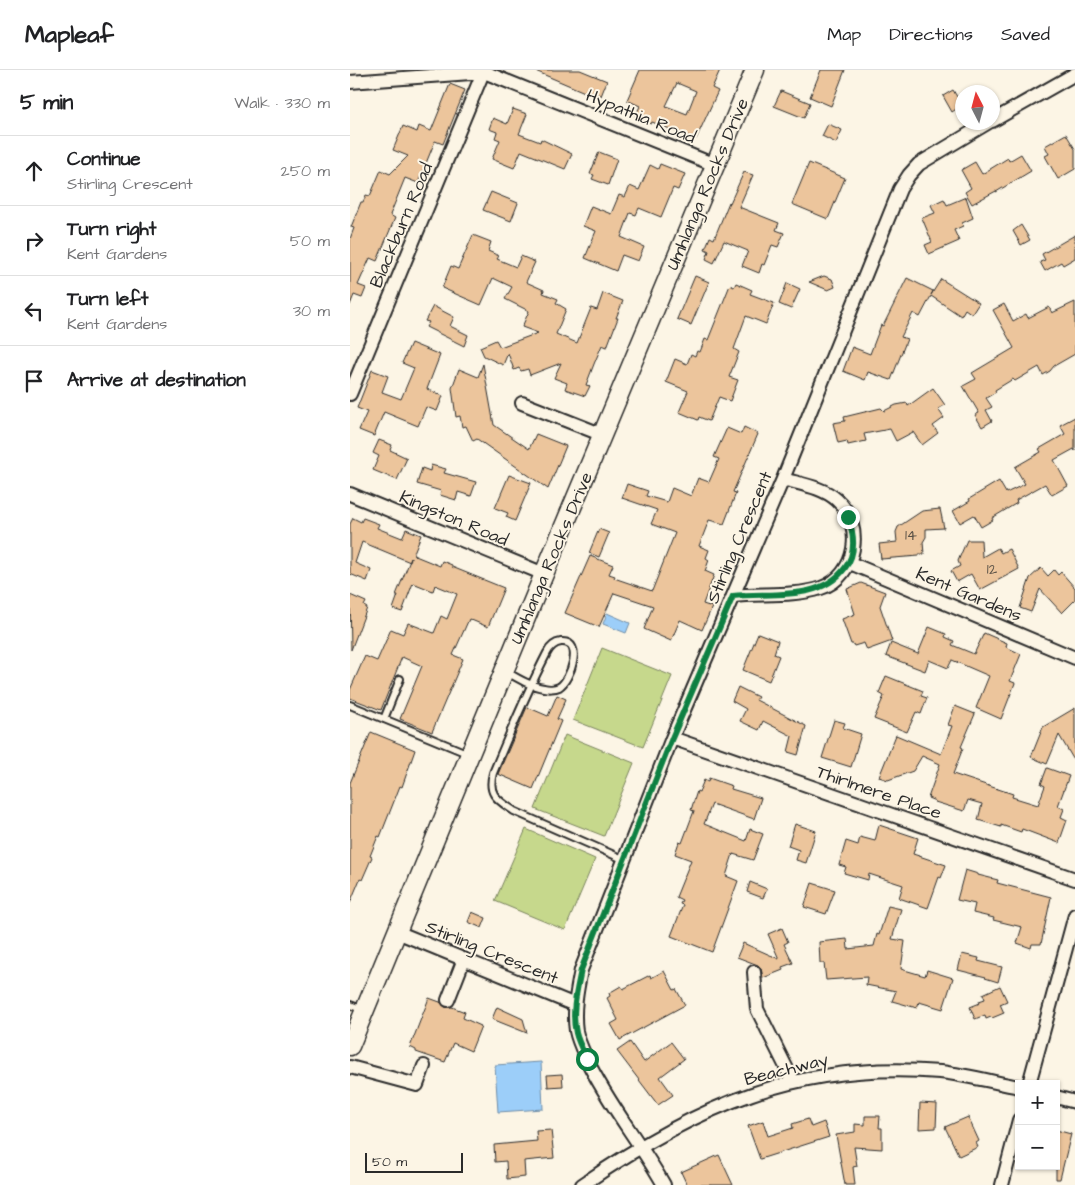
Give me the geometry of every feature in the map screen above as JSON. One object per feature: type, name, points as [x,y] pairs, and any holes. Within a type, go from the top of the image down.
[{"type":"main road","name":"Umhlanga Rocks Drive","points":[[350,1046],[357,1008],[397,932],[544,574],[755,70]]},
{"type":"street","name":"Hypathia Road","points":[[350,82],[484,71],[715,165]]},
{"type":"street","name":"Blackburn Road","points":[[350,394],[484,71]]},
{"type":"street","points":[[1000,116],[1075,74]]},
{"type":"street","name":"Stirling Crescent","points":[[664,1185],[596,1078],[576,1033],[575,1005],[581,970],[672,738],[783,479],[900,188],[918,164],[975,130]]},
{"type":"street","points":[[522,403],[603,435]]},
{"type":"street","points":[[733,596],[805,592],[822,588],[838,579],[850,563],[854,548],[853,531],[848,517],[836,500],[821,490],[783,479]]},
{"type":"street","name":"Kingston Road","points":[[350,494],[544,574]]},
{"type":"street","name":"Kent Gardens","points":[[850,563],[1075,658]]},
{"type":"street","name":"Thirlmere Place","points":[[672,738],[1075,879]]},
{"type":"street","points":[[1029,1080],[1075,915]]},
{"type":"street","name":"Stirling Crescent","points":[[397,932],[575,1005]]},
{"type":"street","points":[[448,1000],[464,959]]},
{"type":"street","points":[[754,972],[756,1010],[793,1081]]},
{"type":"street","points":[[350,1067],[417,1085],[424,1066]]},
{"type":"street","name":"Beachway","points":[[582,1185],[640,1146],[675,1126],[750,1094],[793,1081],[822,1075],[862,1071],[901,1071],[965,1075],[1015,1086]]},
{"type":"street","points":[[1060,1098],[1075,1102]]},
{"type":"street","points":[[1002,1185],[1018,1125]]},
{"type":"lane","points":[[504,671],[531,685],[553,688],[564,682],[575,656],[572,646],[564,642],[554,644],[548,652],[531,685],[493,773],[491,788],[493,794],[514,811],[624,859]]},
{"type":"lane","points":[[384,719],[400,679]]},
{"type":"lane","points":[[350,705],[470,754]]},
{"type":"green space","points":[[602,648],[672,676],[643,747],[573,720]]},
{"type":"green space","points":[[565,735],[634,763],[604,836],[535,809]]},
{"type":"green space","points":[[526,829],[595,859],[565,930],[495,901]]},
{"type":"water","points":[[607,613],[630,623],[626,633],[603,624]]},
{"type":"water","points":[[541,1062],[543,1109],[498,1112],[495,1065]]},
{"type":"building","points":[[533,70],[580,70],[607,81],[601,96],[596,93],[594,96]]},
{"type":"building","points":[[640,70],[720,70],[712,88],[718,91],[696,139],[635,117],[640,106],[627,100]],"holes":[[[677,83],[696,91],[687,114],[666,106]]]},
{"type":"building","points":[[821,70],[845,70],[831,106],[810,97]]},
{"type":"building","points":[[450,84],[465,90],[443,144],[435,141],[418,183],[405,178],[390,215],[395,218],[377,261],[370,258],[358,285],[366,288],[362,298],[354,295],[350,305],[350,239],[354,228],[351,227],[361,202],[363,202],[366,195],[370,196],[381,170],[390,174],[408,156],[393,150],[403,126],[417,132],[419,126],[431,131]]},
{"type":"building","points":[[953,90],[955,93],[955,110],[952,112],[943,96]]},
{"type":"building","points":[[781,91],[810,103],[804,118],[774,106]]},
{"type":"building","points":[[513,109],[527,114],[519,134],[540,142],[541,139],[572,154],[565,169],[521,151],[514,168],[492,159],[500,140],[495,138],[497,132],[489,129],[493,118],[507,124]]},
{"type":"building","points":[[828,124],[842,130],[836,143],[822,136]]},
{"type":"building","points":[[1066,134],[1075,149],[1075,169],[1058,179],[1045,156],[1049,154],[1045,146]]},
{"type":"building","points":[[599,152],[617,159],[608,185],[592,179],[594,175],[590,174]]},
{"type":"building","points":[[1021,154],[1031,171],[972,204],[965,192],[971,188],[961,170],[975,162],[982,174],[1008,158],[1009,161]]},
{"type":"building","points":[[809,163],[845,178],[828,219],[792,204]]},
{"type":"building","points":[[660,164],[685,174],[678,190],[673,188],[661,217],[639,208],[636,215],[630,213],[621,237],[644,247],[638,261],[622,255],[616,271],[585,258],[596,231],[583,226],[591,206],[611,214],[619,195],[625,197],[630,186],[639,190],[650,165],[658,169]]},
{"type":"building","points":[[744,172],[753,175],[739,207],[779,223],[776,230],[784,233],[778,247],[772,245],[759,273],[742,266],[748,251],[724,241],[714,263],[706,259],[709,251],[705,249],[710,237],[714,239]]},
{"type":"building","points":[[491,192],[518,203],[511,221],[483,210]]},
{"type":"building","points":[[966,197],[973,218],[962,223],[963,226],[954,230],[959,241],[929,254],[925,245],[932,242],[922,218],[935,213],[931,205],[944,199],[947,205]]},
{"type":"building","points":[[1021,225],[1030,240],[1021,245],[1013,231]]},
{"type":"building","points":[[473,235],[491,242],[488,251],[499,256],[497,259],[516,267],[521,256],[535,262],[526,282],[544,290],[543,293],[558,299],[556,303],[566,309],[556,334],[577,343],[591,308],[597,310],[603,293],[623,301],[607,347],[602,345],[594,364],[586,385],[590,386],[585,396],[565,389],[567,383],[554,378],[561,363],[530,375],[528,369],[521,371],[519,368],[514,370],[508,353],[503,365],[484,356],[480,347],[496,340],[500,347],[538,333],[522,327],[529,311],[505,299],[512,287],[493,278],[481,305],[442,288],[451,266],[458,269]]},
{"type":"building","points":[[1075,235],[1075,258],[1063,265],[1061,262],[1045,271],[1040,262],[1045,260],[1042,254]]},
{"type":"building","points":[[695,276],[709,282],[691,325],[677,319]]},
{"type":"building","points":[[824,276],[832,279],[835,287],[828,290],[809,282]]},
{"type":"building","points":[[907,278],[933,291],[931,295],[941,279],[979,303],[972,314],[965,309],[961,316],[931,296],[920,317],[913,313],[901,337],[907,339],[891,380],[868,372],[865,380],[843,371],[852,347],[870,354],[881,325],[883,326]]},
{"type":"building","points":[[736,283],[752,290],[750,294],[774,303],[766,324],[746,316],[734,349],[739,352],[729,377],[738,380],[730,401],[719,397],[709,421],[699,417],[698,420],[679,412],[688,391],[666,382],[675,359],[687,364],[691,354],[695,356],[697,351],[700,352],[705,339],[708,340],[730,285],[734,287]]},
{"type":"building","points":[[787,283],[800,289],[791,309],[779,304]]},
{"type":"building","points":[[1075,302],[1075,354],[1043,375],[1039,367],[995,390],[996,392],[986,398],[992,407],[986,410],[992,421],[982,427],[975,415],[979,413],[963,386],[976,379],[972,373],[1014,348],[993,310],[1004,304],[1013,321],[1026,314],[1028,318],[1049,307],[1052,313]]},
{"type":"building","points":[[433,306],[454,317],[450,326],[468,335],[464,346],[426,327],[429,322],[425,321]]},
{"type":"building","points":[[411,343],[440,355],[427,389],[443,396],[437,411],[426,407],[418,426],[384,412],[374,436],[359,430],[367,412],[357,408],[372,370],[388,376],[382,392],[401,399],[414,368],[402,363]]},
{"type":"building","points":[[483,364],[494,425],[529,449],[536,434],[566,446],[548,489],[477,439],[473,441],[466,426],[462,427],[460,416],[456,417],[452,388],[459,369],[478,377]]},
{"type":"building","points":[[933,388],[945,405],[938,409],[944,418],[933,426],[938,433],[922,445],[913,432],[896,441],[890,429],[864,434],[866,441],[848,445],[847,441],[838,443],[833,423],[845,421],[844,417],[881,408],[884,411],[896,405],[907,403],[908,406]]},
{"type":"building","points":[[1075,417],[1075,451],[1074,449],[1054,460],[1068,486],[1052,495],[1045,484],[1016,500],[1017,503],[981,527],[974,515],[960,523],[953,511],[999,481],[1006,493],[1025,484],[1015,467],[1041,452],[1039,449],[1065,434],[1060,425]]},
{"type":"building","points":[[744,427],[758,434],[733,492],[736,493],[724,524],[709,520],[699,546],[709,550],[706,558],[709,560],[705,571],[714,575],[703,604],[712,607],[702,630],[680,620],[671,641],[644,629],[653,606],[614,593],[599,627],[565,613],[590,556],[613,565],[609,574],[615,576],[614,578],[652,591],[675,533],[651,524],[657,510],[622,498],[627,484],[648,491],[646,496],[667,502],[672,488],[691,496],[698,478],[709,482],[719,459],[714,457],[727,428],[741,434]]},
{"type":"building","points":[[379,440],[392,445],[390,450],[407,458],[397,480],[373,470],[379,456],[373,453]]},
{"type":"building","points":[[431,465],[446,469],[444,473],[476,482],[471,496],[458,492],[456,500],[440,495],[441,491],[417,484],[422,468],[430,471]]},
{"type":"building","points":[[509,475],[531,483],[515,521],[506,517],[508,513],[495,508]]},
{"type":"building","points":[[940,509],[944,528],[926,529],[926,537],[923,542],[924,554],[881,559],[879,544],[897,542],[896,532],[898,527],[922,511]]},
{"type":"building","points":[[353,518],[361,522],[363,518],[379,524],[377,528],[402,538],[406,529],[421,535],[413,555],[440,566],[442,561],[452,565],[452,567],[504,588],[488,627],[469,619],[453,655],[463,659],[432,732],[400,719],[422,666],[402,657],[381,710],[350,698],[350,690],[365,656],[377,661],[391,629],[403,634],[408,623],[434,633],[441,616],[447,619],[457,594],[435,585],[433,591],[413,583],[402,612],[393,609],[398,595],[396,595],[409,562],[362,542],[355,563],[371,570],[367,581],[350,574],[350,524]]},
{"type":"building","points":[[599,529],[609,533],[599,557],[589,553]]},
{"type":"building","points":[[967,540],[981,540],[982,557],[998,548],[1001,553],[1009,549],[1019,569],[980,590],[971,574],[957,582],[951,571],[960,566],[958,561]]},
{"type":"building","points":[[1041,568],[1048,576],[1054,570],[1058,575],[1061,572],[1075,588],[1075,600],[1062,613],[1040,589],[1031,612],[1020,608],[1030,578]]},
{"type":"building","points":[[861,583],[885,592],[880,606],[892,641],[867,650],[864,643],[854,646],[851,644],[842,619],[855,614],[847,589]]},
{"type":"building","points":[[350,595],[366,602],[364,606],[367,608],[351,650]]},
{"type":"building","points":[[929,627],[946,634],[945,637],[954,641],[952,645],[974,654],[984,633],[1007,643],[1006,647],[1021,654],[1010,681],[1015,683],[1001,719],[976,708],[989,676],[952,660],[948,668],[929,660],[925,671],[886,656],[891,643],[918,654]]},
{"type":"building","points":[[758,633],[778,641],[774,654],[779,656],[769,681],[743,670]]},
{"type":"building","points":[[886,676],[923,691],[921,696],[927,698],[921,714],[916,712],[907,732],[874,719],[884,696],[879,693]]},
{"type":"building","points":[[738,687],[758,697],[756,700],[806,726],[798,755],[788,752],[792,736],[763,721],[759,730],[740,721],[746,709],[732,701]]},
{"type":"building","points":[[557,695],[566,699],[557,719],[561,721],[533,789],[498,774],[527,707],[548,716]]},
{"type":"building","points":[[955,706],[975,714],[961,747],[963,748],[953,774],[1013,794],[1012,797],[1038,805],[1045,786],[1041,784],[1047,768],[1069,776],[1058,806],[1064,809],[1061,817],[1067,820],[1059,843],[1022,829],[1021,832],[978,820],[982,804],[968,800],[964,811],[928,798],[940,764],[922,756],[913,771],[888,780],[879,777],[896,735],[941,754],[952,726],[948,725]]},
{"type":"building","points":[[1075,708],[1075,762],[1059,735],[1047,764],[1031,757],[1043,727]]},
{"type":"building","points":[[834,720],[845,723],[843,728],[861,734],[851,767],[822,758]]},
{"type":"building","points":[[371,732],[415,750],[402,787],[400,786],[380,837],[378,836],[370,856],[372,857],[350,903],[350,783]]},
{"type":"building","points":[[709,778],[732,786],[731,789],[761,798],[754,819],[712,804],[704,824],[746,841],[750,829],[763,834],[753,860],[733,854],[726,876],[738,881],[712,952],[671,936],[683,905],[680,904],[682,900],[676,897],[691,860],[675,854],[679,842],[682,843],[694,811],[691,810],[697,791],[699,792],[704,780],[708,782]]},
{"type":"building","points":[[795,824],[816,831],[806,863],[796,860],[799,850],[788,846]]},
{"type":"building","points":[[879,825],[918,838],[913,854],[946,865],[941,878],[939,877],[928,908],[899,898],[903,885],[869,874],[868,880],[844,873],[846,867],[839,865],[846,841],[858,845],[860,837],[875,841]]},
{"type":"building","points":[[965,870],[998,880],[997,883],[1051,897],[1041,944],[1032,944],[1031,948],[1017,943],[1022,927],[973,913],[975,904],[957,900]]},
{"type":"building","points":[[750,882],[767,889],[763,898],[747,892]]},
{"type":"building","points":[[812,883],[835,890],[826,914],[804,907]]},
{"type":"building","points":[[888,906],[901,909],[892,939],[905,941],[901,969],[925,976],[927,970],[953,978],[943,1009],[919,1002],[917,1008],[892,1001],[896,991],[866,985],[867,977],[826,980],[824,963],[820,963],[819,942],[847,939],[848,949],[874,946]]},
{"type":"building","points":[[472,912],[486,918],[482,928],[468,922]]},
{"type":"building","points":[[782,928],[788,942],[784,944],[793,963],[782,967],[783,970],[763,978],[761,968],[758,965],[737,957],[743,943],[779,959],[768,934]]},
{"type":"building","points":[[962,954],[979,958],[978,961],[1002,967],[998,982],[958,970]]},
{"type":"building","points":[[664,971],[685,1005],[620,1040],[611,1024],[618,1020],[607,998],[610,996],[609,993],[621,986],[623,989],[650,975],[651,978]]},
{"type":"building","points":[[1000,986],[1007,1001],[1000,1004],[1004,1013],[992,1018],[986,1019],[985,1015],[975,1019],[970,1007],[985,999],[983,994]]},
{"type":"building","points":[[429,998],[440,1002],[445,1007],[452,1007],[465,1012],[463,1018],[481,1026],[471,1051],[453,1043],[445,1062],[416,1052],[416,1050],[410,1047]]},
{"type":"building","points":[[497,1007],[523,1019],[527,1033],[492,1019]]},
{"type":"building","points":[[630,1042],[644,1062],[671,1042],[684,1059],[660,1077],[673,1095],[658,1105],[617,1051]]},
{"type":"building","points":[[562,1074],[563,1086],[548,1087],[547,1075]]},
{"type":"building","points":[[920,1103],[937,1104],[936,1128],[919,1129]]},
{"type":"building","points":[[865,1116],[880,1116],[879,1128],[882,1128],[882,1149],[854,1147],[857,1166],[853,1167],[855,1185],[845,1185],[836,1135],[855,1132],[855,1124],[865,1125]]},
{"type":"building","points":[[968,1117],[979,1141],[976,1143],[978,1147],[959,1156],[945,1127]]},
{"type":"building","points":[[808,1119],[811,1127],[824,1122],[829,1137],[760,1159],[748,1126],[763,1121],[768,1136],[793,1128],[792,1124]]},
{"type":"building","points":[[551,1130],[554,1158],[524,1161],[525,1177],[507,1179],[506,1161],[495,1162],[494,1145],[537,1141],[536,1131]]},
{"type":"building","points":[[1060,1131],[1071,1134],[1060,1179],[1056,1179],[1056,1170],[1060,1170]]},
{"type":"building","points":[[719,1155],[733,1185],[687,1185],[681,1172]]},
{"type":"route","points":[[587,1059],[576,1033],[575,1019],[577,988],[581,970],[598,922],[672,738],[733,596],[805,592],[822,588],[838,579],[850,563],[854,548],[853,531],[848,517]]}]
